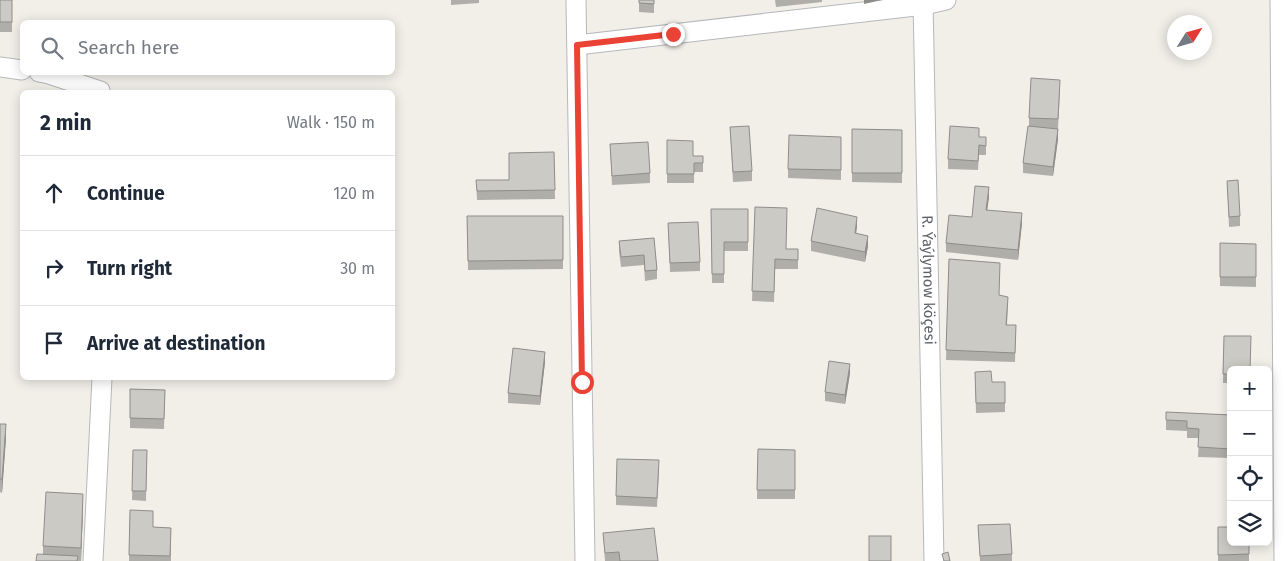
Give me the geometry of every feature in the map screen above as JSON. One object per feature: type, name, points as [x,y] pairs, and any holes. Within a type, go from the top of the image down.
[{"type":"street","points":[[576,0],[585,561]]},
{"type":"street","points":[[577,45],[946,0]]},
{"type":"street","points":[[1280,0],[1284,561]]},
{"type":"street","name":"R. Ýaýlymow köçesi","points":[[924,2],[934,561]]},
{"type":"street","points":[[0,67],[20,70]]},
{"type":"street","points":[[53,75],[97,90]]},
{"type":"street","points":[[93,561],[102,380]]},
{"type":"building","points":[[0,0],[12,0],[12,22],[0,22]]},
{"type":"building","points":[[639,0],[654,0],[654,4],[639,3]]},
{"type":"building","points":[[1031,78],[1060,80],[1058,119],[1029,118]]},
{"type":"building","points":[[749,126],[752,171],[733,172],[730,127]]},
{"type":"building","points":[[950,126],[979,128],[979,137],[986,137],[986,146],[979,145],[978,161],[948,159]]},
{"type":"building","points":[[1028,126],[1058,129],[1053,167],[1023,163]]},
{"type":"building","points":[[852,129],[902,130],[902,173],[852,173]]},
{"type":"building","points":[[789,135],[841,137],[841,170],[788,169]]},
{"type":"building","points":[[667,140],[693,141],[693,156],[703,156],[703,163],[694,163],[694,174],[667,174]]},
{"type":"building","points":[[648,142],[650,173],[612,176],[610,144]]},
{"type":"building","points":[[554,152],[555,190],[477,191],[476,180],[509,180],[509,153]]},
{"type":"building","points":[[1238,180],[1240,216],[1229,217],[1227,181]]},
{"type":"building","points":[[975,186],[989,187],[986,210],[1022,213],[1018,250],[946,243],[949,215],[972,217]]},
{"type":"building","points":[[755,207],[787,208],[786,249],[798,249],[798,260],[775,259],[774,292],[752,291]]},
{"type":"building","points":[[817,208],[857,217],[855,233],[868,236],[865,252],[811,241]]},
{"type":"building","points":[[711,209],[748,209],[748,242],[724,242],[724,274],[712,274]]},
{"type":"building","points":[[467,216],[563,216],[563,260],[468,261]]},
{"type":"building","points":[[698,222],[700,262],[670,263],[668,223]]},
{"type":"building","points":[[654,238],[657,270],[645,271],[644,255],[621,257],[619,241]]},
{"type":"building","points":[[1220,243],[1256,244],[1256,277],[1220,277]]},
{"type":"building","points":[[949,259],[1000,263],[999,295],[1008,297],[1006,325],[1016,325],[1015,353],[946,350]]},
{"type":"building","points":[[1224,336],[1251,336],[1250,366],[1227,366],[1227,374],[1223,374]]},
{"type":"building","points":[[513,348],[545,352],[540,396],[508,393]]},
{"type":"building","points":[[829,361],[850,364],[845,395],[825,392]]},
{"type":"building","points":[[991,371],[992,382],[1005,382],[1005,403],[976,403],[975,372]]},
{"type":"building","points":[[130,389],[165,390],[164,419],[130,418]]},
{"type":"building","points":[[1166,412],[1227,415],[1227,449],[1198,447],[1199,429],[1187,428],[1187,421],[1166,420]]},
{"type":"building","points":[[0,424],[6,424],[2,479],[0,479]]},
{"type":"building","points":[[758,449],[795,450],[795,490],[757,490]]},
{"type":"building","points":[[133,450],[147,450],[146,491],[132,491]]},
{"type":"building","points":[[617,459],[659,460],[657,498],[616,496]]},
{"type":"building","points":[[46,492],[83,494],[81,548],[43,546]]},
{"type":"building","points":[[130,510],[153,511],[153,527],[171,528],[170,556],[129,555]]},
{"type":"building","points":[[1010,524],[1012,554],[980,556],[978,525]]},
{"type":"building","points":[[1218,527],[1227,527],[1227,546],[1249,546],[1249,554],[1218,555]]},
{"type":"building","points":[[654,528],[658,561],[620,561],[619,552],[605,553],[603,533]]},
{"type":"building","points":[[869,536],[891,536],[891,561],[869,561]]},
{"type":"building","points":[[948,552],[950,561],[944,561],[942,554]]},
{"type":"building","points":[[37,554],[78,556],[77,561],[36,561]]},
{"type":"route","points":[[582,382],[577,45],[673,34]]}]
